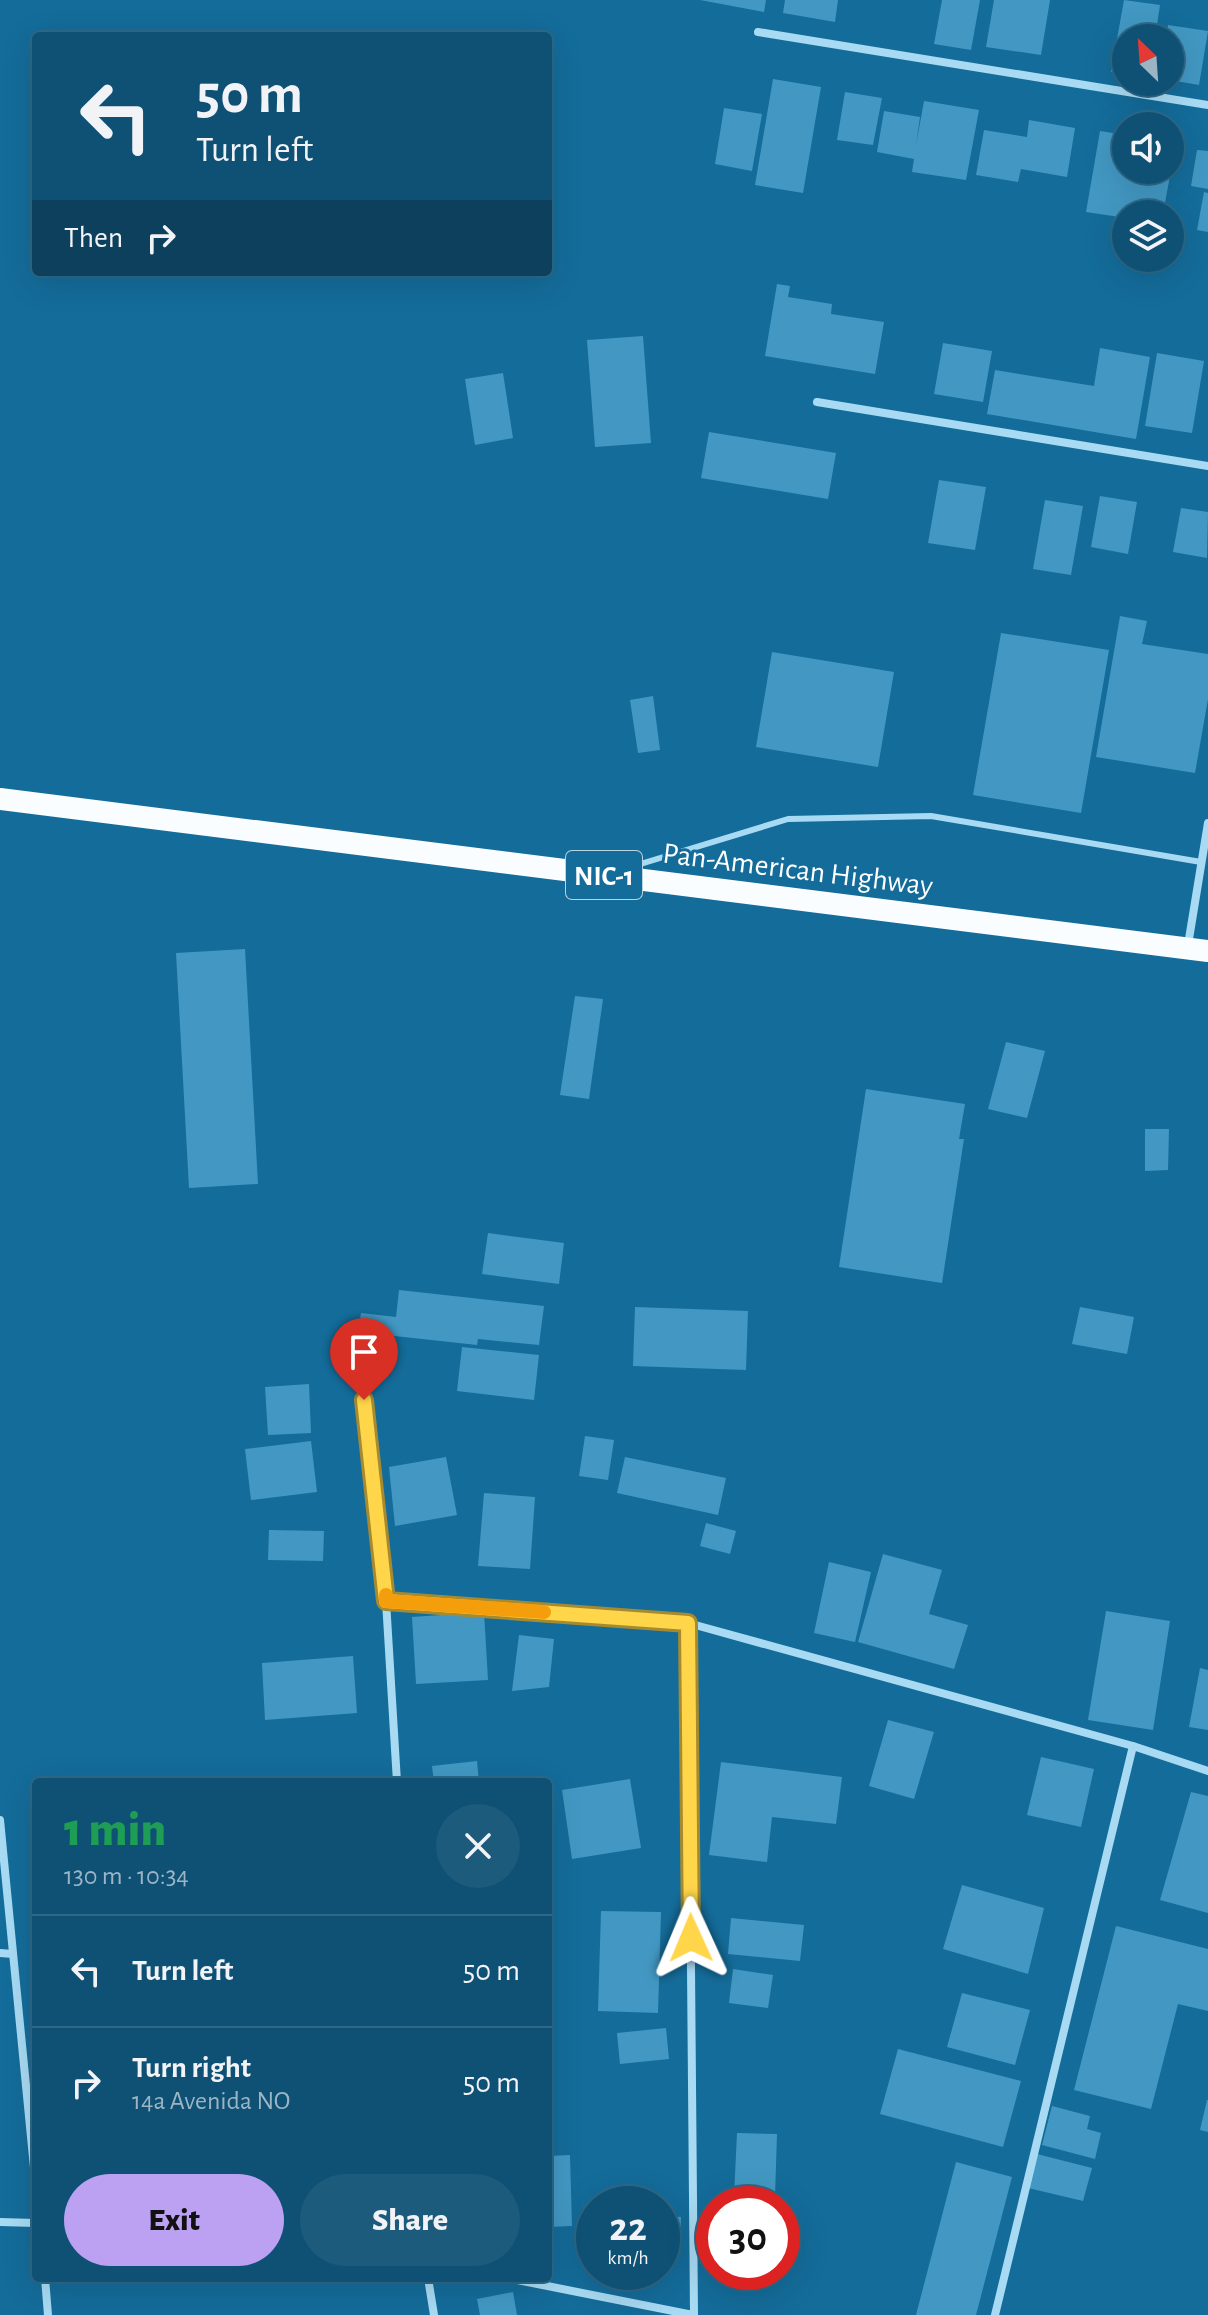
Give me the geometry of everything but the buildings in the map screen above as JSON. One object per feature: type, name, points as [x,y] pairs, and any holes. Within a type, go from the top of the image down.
[{"type":"highway","name":"Pan-American Highway","points":[[0,799],[1198,950]]},
{"type":"street","points":[[758,32],[1208,105]]},
{"type":"street","points":[[817,402],[1208,466]]},
{"type":"street","points":[[1198,950],[1201,862],[1208,823]]},
{"type":"street","points":[[364,1400],[386,1601],[397,1778]]},
{"type":"street","points":[[386,1601],[688,1623],[1133,1746],[1208,1771]]},
{"type":"street","points":[[527,2282],[694,2315],[688,1623]]},
{"type":"street","points":[[995,2315],[1133,1746]]},
{"type":"street","points":[[0,1820],[32,2147]]},
{"type":"street","points":[[0,1953],[13,1954]]},
{"type":"street","points":[[0,2222],[32,2223]]},
{"type":"street","points":[[45,2282],[48,2315]]},
{"type":"street","points":[[429,2282],[434,2315]]},
{"type":"lane","points":[[604,875],[788,819],[804,818],[931,816],[1201,862]]},
{"type":"slow traffic","points":[[386,1595],[386,1601],[544,1612]]},
{"type":"route","points":[[364,1400],[386,1601],[688,1623],[691,1938]]}]
